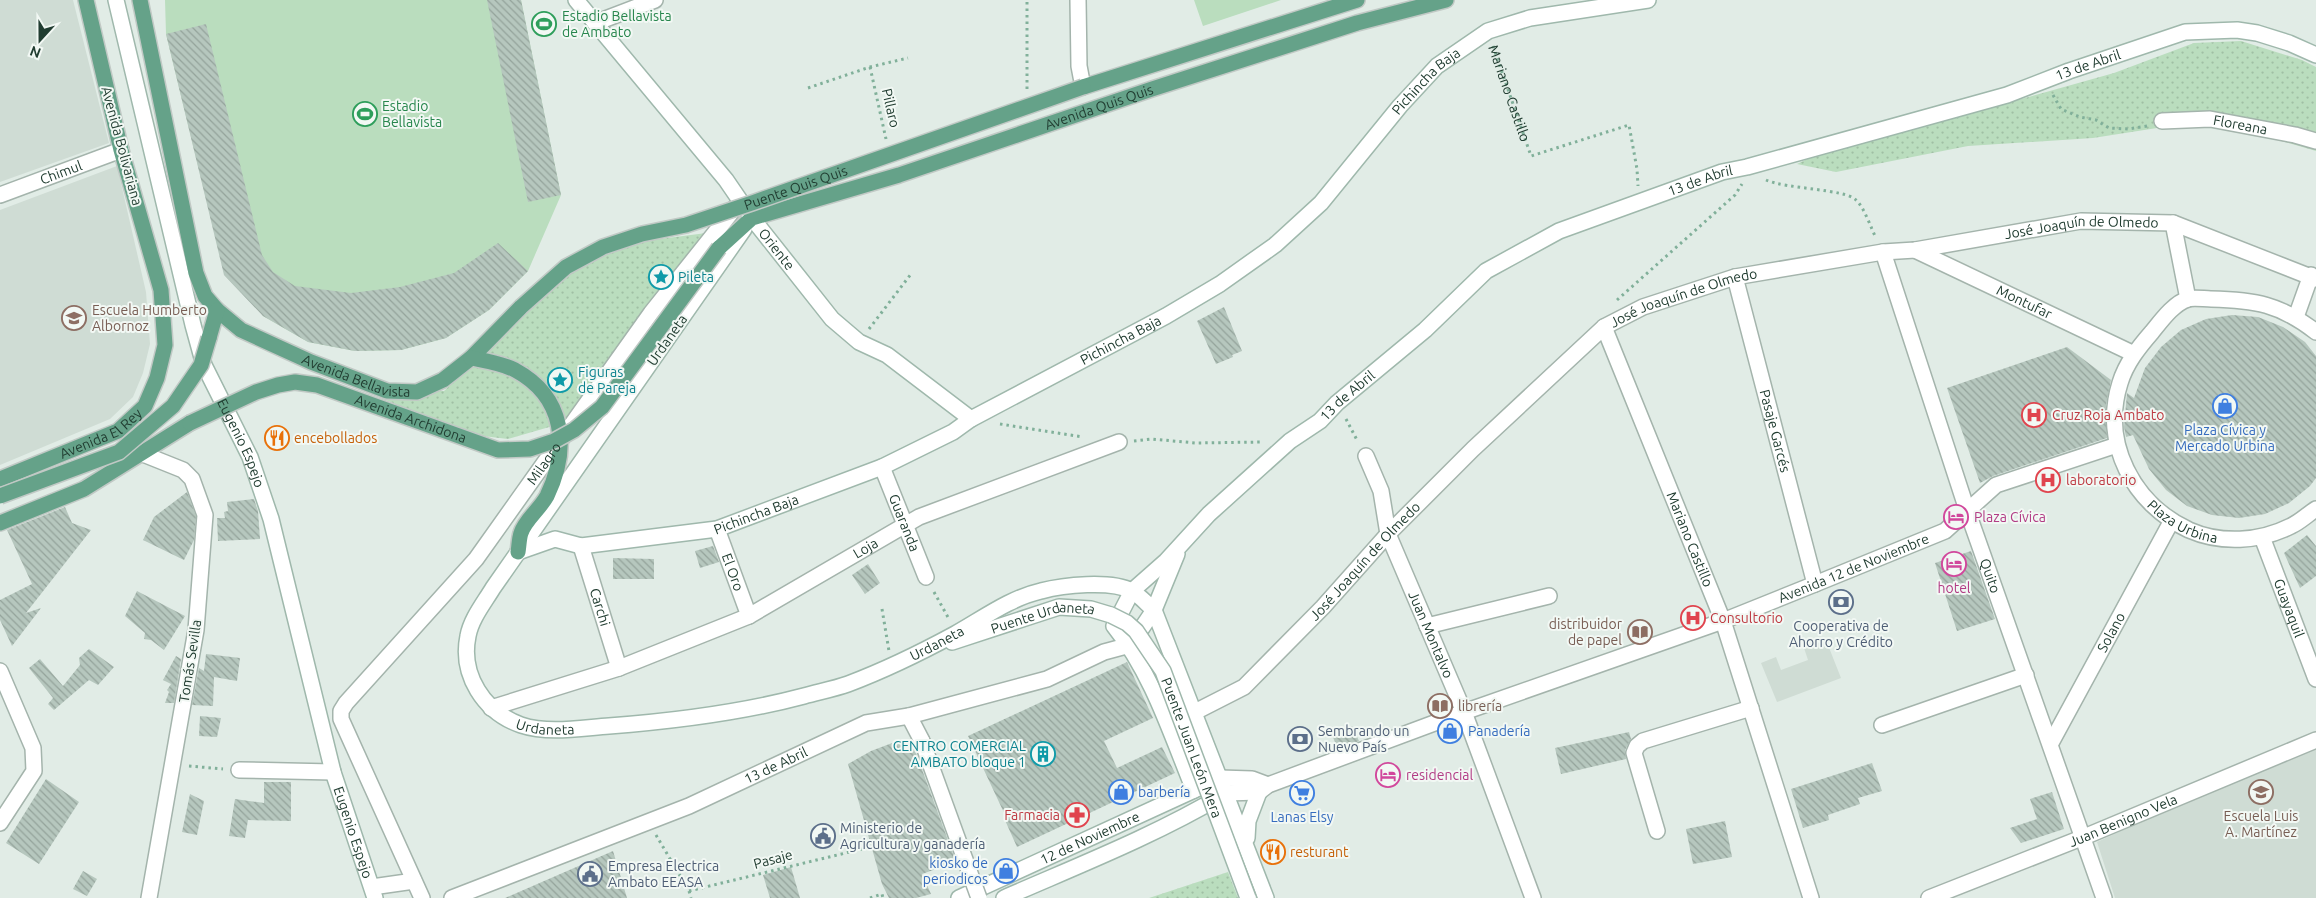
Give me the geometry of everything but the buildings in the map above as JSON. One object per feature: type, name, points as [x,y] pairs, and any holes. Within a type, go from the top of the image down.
[{"type":"main road","name":"Avenida Bolivariana","points":[[86,0],[121,150],[161,290]]},
{"type":"main road","name":"Avenida Bellavista","points":[[140,0],[196,272],[205,296],[217,310],[242,330],[312,362],[386,391],[417,392],[443,380],[471,358],[521,307]]},
{"type":"main road","name":"Avenida Quis Quis","points":[[1083,87],[1357,0]]},
{"type":"main road","name":"Avenida Quis Quis","points":[[752,218],[900,175],[1152,89],[1357,23],[1446,0]]},
{"type":"main road","name":"Puente Quis Quis","points":[[521,307],[566,267],[603,247],[642,234],[705,218],[1083,87]]},
{"type":"main road","name":"Avenida Archidona","points":[[0,523],[84,489],[190,423],[256,392],[294,382],[317,385],[498,450],[530,449],[554,441],[574,430],[602,407],[719,248],[752,218]]},
{"type":"main road","name":"Avenida El Rey","points":[[0,479],[118,431],[145,406],[157,378],[165,345],[161,290]]},
{"type":"main road","points":[[0,496],[119,452],[173,406],[201,365],[217,310]]},
{"type":"main road","points":[[471,358],[497,363],[529,379],[552,405],[561,441],[555,474],[546,496],[521,533],[518,552]]},
{"type":"street","name":"Eugenio Espejo","points":[[116,0],[193,326],[204,365],[250,457],[271,519],[333,772],[373,892],[414,881]]},
{"type":"street","name":"Oriente","points":[[576,0],[726,180],[752,218],[832,319],[859,342],[887,355],[971,419]]},
{"type":"street","points":[[595,23],[655,0]]},
{"type":"street","points":[[1078,0],[1079,66],[1083,87]]},
{"type":"street","name":"Pichincha Baja","points":[[518,552],[555,539],[581,546],[717,529],[882,467],[953,432],[971,419],[1166,316],[1220,284],[1275,245],[1321,203],[1400,106],[1437,66],[1488,31],[1530,18],[1648,0]]},
{"type":"street","name":"13 de Abril","points":[[1104,652],[1113,621],[1132,592],[1210,514],[1290,441],[1320,421],[1337,403],[1425,330],[1486,271],[1559,231],[1722,172],[1747,167],[2007,95],[2185,32],[2237,30],[2257,33],[2289,43],[2316,55]]},
{"type":"street","name":"Floreana","points":[[2162,121],[2210,119],[2295,135],[2316,141]]},
{"type":"street","name":"Chimul","points":[[0,195],[121,150]]},
{"type":"street","name":"Milagro","points":[[414,881],[341,719],[342,711],[346,703],[476,559],[651,313],[741,201]]},
{"type":"street","name":"Urdaneta","points":[[752,218],[493,588],[470,627],[466,651],[469,672],[478,692],[491,708],[512,721],[532,728],[571,729],[674,721],[766,706],[847,684],[917,654],[1000,607],[1039,591],[1075,584],[1119,587],[1132,592],[1154,610]]},
{"type":"street","name":"José Joaquín de Olmedo","points":[[1193,712],[1244,686],[1323,607],[1388,534],[1473,449],[1604,327],[1643,307],[1735,278],[1883,252],[1915,250],[2080,221],[2173,223],[2313,277]]},
{"type":"street","points":[[2173,223],[2188,299],[2236,300],[2267,304],[2296,317],[2316,332]]},
{"type":"street","name":"Montufar","points":[[1915,250],[2134,354]]},
{"type":"street","name":"Quito","points":[[1883,252],[1967,510],[2104,898]]},
{"type":"street","points":[[2296,317],[2313,277]]},
{"type":"street","name":"Pasaje Garcés","points":[[1735,278],[1815,584]]},
{"type":"street","name":"Plaza Urbina","points":[[2188,299],[2171,310],[2134,354],[2120,382],[2114,413],[2117,445],[2128,475],[2146,501],[2171,522],[2200,535],[2231,540],[2262,537],[2292,526],[2316,509]]},
{"type":"street","name":"Mariano Castillo","points":[[1604,327],[1724,621],[1811,898]]},
{"type":"street","name":"Loja","points":[[491,708],[619,668],[749,616],[919,517],[1119,442]]},
{"type":"street","name":"Avenida 12 de Noviembre","points":[[1226,793],[1264,788],[1464,712],[1724,621],[1945,531],[1996,484],[2117,445]]},
{"type":"street","name":"Tomás Sevilla","points":[[143,454],[183,470],[192,479],[205,515],[196,630],[149,898]]},
{"type":"street","name":"Juan Montalvo","points":[[1366,456],[1381,491],[1388,534],[1464,712],[1533,898]]},
{"type":"street","name":"Guaranda","points":[[882,467],[926,577]]},
{"type":"street","name":"Solano","points":[[2050,743],[2171,522]]},
{"type":"street","name":"El Oro","points":[[717,529],[749,616]]},
{"type":"street","name":"Guayaquil","points":[[2262,537],[2316,679]]},
{"type":"street","name":"13 de Abril","points":[[452,898],[689,806],[866,723],[909,716],[1046,679],[1104,652],[1130,645],[1154,610],[1182,544]]},
{"type":"street","name":"Carchi","points":[[581,546],[619,668]]},
{"type":"street","points":[[1427,626],[1548,596]]},
{"type":"street","name":"Puente Urdaneta","points":[[917,654],[1059,607],[1091,609],[1113,621]]},
{"type":"street","points":[[1154,610],[1266,898]]},
{"type":"street","points":[[1113,621],[1130,645],[1148,679],[1194,790]]},
{"type":"street","name":"Puente Juan León Mera","points":[[1113,621],[1127,623],[1136,632],[1163,671],[1248,898]]},
{"type":"street","points":[[0,672],[33,748],[34,770],[0,823]]},
{"type":"street","points":[[1882,724],[2026,675]]},
{"type":"street","points":[[1657,832],[1634,753],[1637,746],[1643,741],[1751,708]]},
{"type":"street","points":[[909,716],[922,741],[979,898]]},
{"type":"street","name":"Juan Benigno Vela","points":[[1929,898],[2084,837],[2316,740]]},
{"type":"street","points":[[239,770],[333,772]]},
{"type":"street","points":[[1220,778],[1252,779],[1264,788],[1248,821],[1246,845]]},
{"type":"street","name":"12 de Noviembre","points":[[959,898],[1220,778]]},
{"type":"street","name":"12 de Noviembre","points":[[1004,898],[1203,807],[1226,793]]},
{"type":"street","points":[[414,881],[422,898]]},
{"type":"path","points":[[1026,107],[1027,0]]},
{"type":"path","name":"Mariano Castillo","points":[[1488,31],[1531,156],[1629,125],[1637,169],[1639,203]]},
{"type":"path","points":[[808,88],[870,67],[908,58]]},
{"type":"path","name":"Pillaro","points":[[870,67],[891,155]]},
{"type":"path","points":[[2046,80],[2061,109],[2080,117],[2096,120],[2109,128],[2128,129],[2162,121]]},
{"type":"path","points":[[1613,304],[1735,195],[1742,186],[1747,167],[1768,182],[1791,188],[1845,194],[1856,199],[1883,252]]},
{"type":"path","points":[[859,342],[911,274]]},
{"type":"path","points":[[1337,403],[1366,456]]},
{"type":"path","points":[[926,577],[956,633]]},
{"type":"path","points":[[882,609],[891,664]]},
{"type":"path","points":[[173,764],[239,770]]},
{"type":"path","points":[[648,821],[689,891],[690,898]]},
{"type":"path","name":"Pasaje","points":[[689,891],[862,849]]},
{"type":"path","points":[[870,898],[882,894],[883,898]]},
{"type":"shaded area","points":[[0,0],[73,0],[109,143],[0,182]]},
{"type":"shaded area","name":"Escuela Humberto Albornoz","points":[[117,166],[146,292],[150,344],[143,373],[133,397],[110,419],[0,465],[0,210]]},
{"type":"shaded area","points":[[1826,640],[1841,678],[1777,702],[1761,663],[1776,657],[1781,670],[1808,660],[1804,648]]},
{"type":"shaded area","name":"Escuela Luis A. Martínez","points":[[2316,742],[2316,898],[2115,898],[2097,842]]},
{"type":"green space","name":"Estadio Bellavista","points":[[165,0],[521,0],[561,195],[528,271],[489,310],[446,338],[401,350],[355,351],[308,342],[263,316],[219,252],[166,34]]},
{"type":"green space","points":[[1194,0],[1281,0],[1203,26]]},
{"type":"green space","points":[[2241,41],[2302,60],[2316,67],[2316,151],[2250,132],[2189,123],[2093,138],[1968,146],[1836,172],[1797,164],[1843,142],[2007,103],[2114,73],[2194,43]]},
{"type":"green space","points":[[722,231],[570,421],[508,439],[466,434],[355,387],[444,391],[567,274],[603,254],[644,241]]},
{"type":"green space","points":[[1228,872],[1238,898],[1149,898]]},
{"type":"place","name":"Estadio Bellavista de Ambato","points":[[544,24]]},
{"type":"place","name":"Estadio Bellavista","points":[[365,114]]},
{"type":"place","name":"Pileta","points":[[661,277]]},
{"type":"place","name":"Escuela Humberto Albornoz","points":[[74,318]]},
{"type":"place","name":"Figuras de Pareja","points":[[560,380]]},
{"type":"place","name":"Plaza Cívica y Mercado Urbina","points":[[2225,406]]},
{"type":"place","name":"Cruz Roja Ambato","points":[[2034,415]]},
{"type":"place","name":"encebollados","points":[[277,438]]},
{"type":"place","name":"laboratorio","points":[[2048,480]]},
{"type":"place","name":"Plaza Cívica","points":[[1956,517]]},
{"type":"place","name":"hotel","points":[[1954,564]]},
{"type":"place","name":"Cooperativa de Ahorro y Crédito","points":[[1841,602]]},
{"type":"place","name":"Consultorio","points":[[1693,618]]},
{"type":"place","name":"distribuidor de papel","points":[[1640,632]]},
{"type":"place","name":"librería","points":[[1440,706]]},
{"type":"place","name":"Panadería","points":[[1450,731]]},
{"type":"place","name":"Sembrando un Nuevo País","points":[[1300,739]]},
{"type":"place","name":"CENTRO COMERCIAL AMBATO bloque 1","points":[[1043,754]]},
{"type":"place","name":"residencial","points":[[1388,775]]},
{"type":"place","name":"barbería","points":[[1121,792]]},
{"type":"place","name":"Escuela Luis A. Martínez","points":[[2261,792]]},
{"type":"place","name":"Lanas Elsy","points":[[1302,793]]},
{"type":"place","name":"Farmacia","points":[[1077,815]]},
{"type":"place","name":"Ministerio de Agricultura y ganadería","points":[[823,836]]},
{"type":"place","name":"resturant","points":[[1273,852]]},
{"type":"place","name":"kiosko de periodicos","points":[[1006,871]]},
{"type":"place","name":"Empresa Electrica Ambato EEASA","points":[[590,874]]}]
